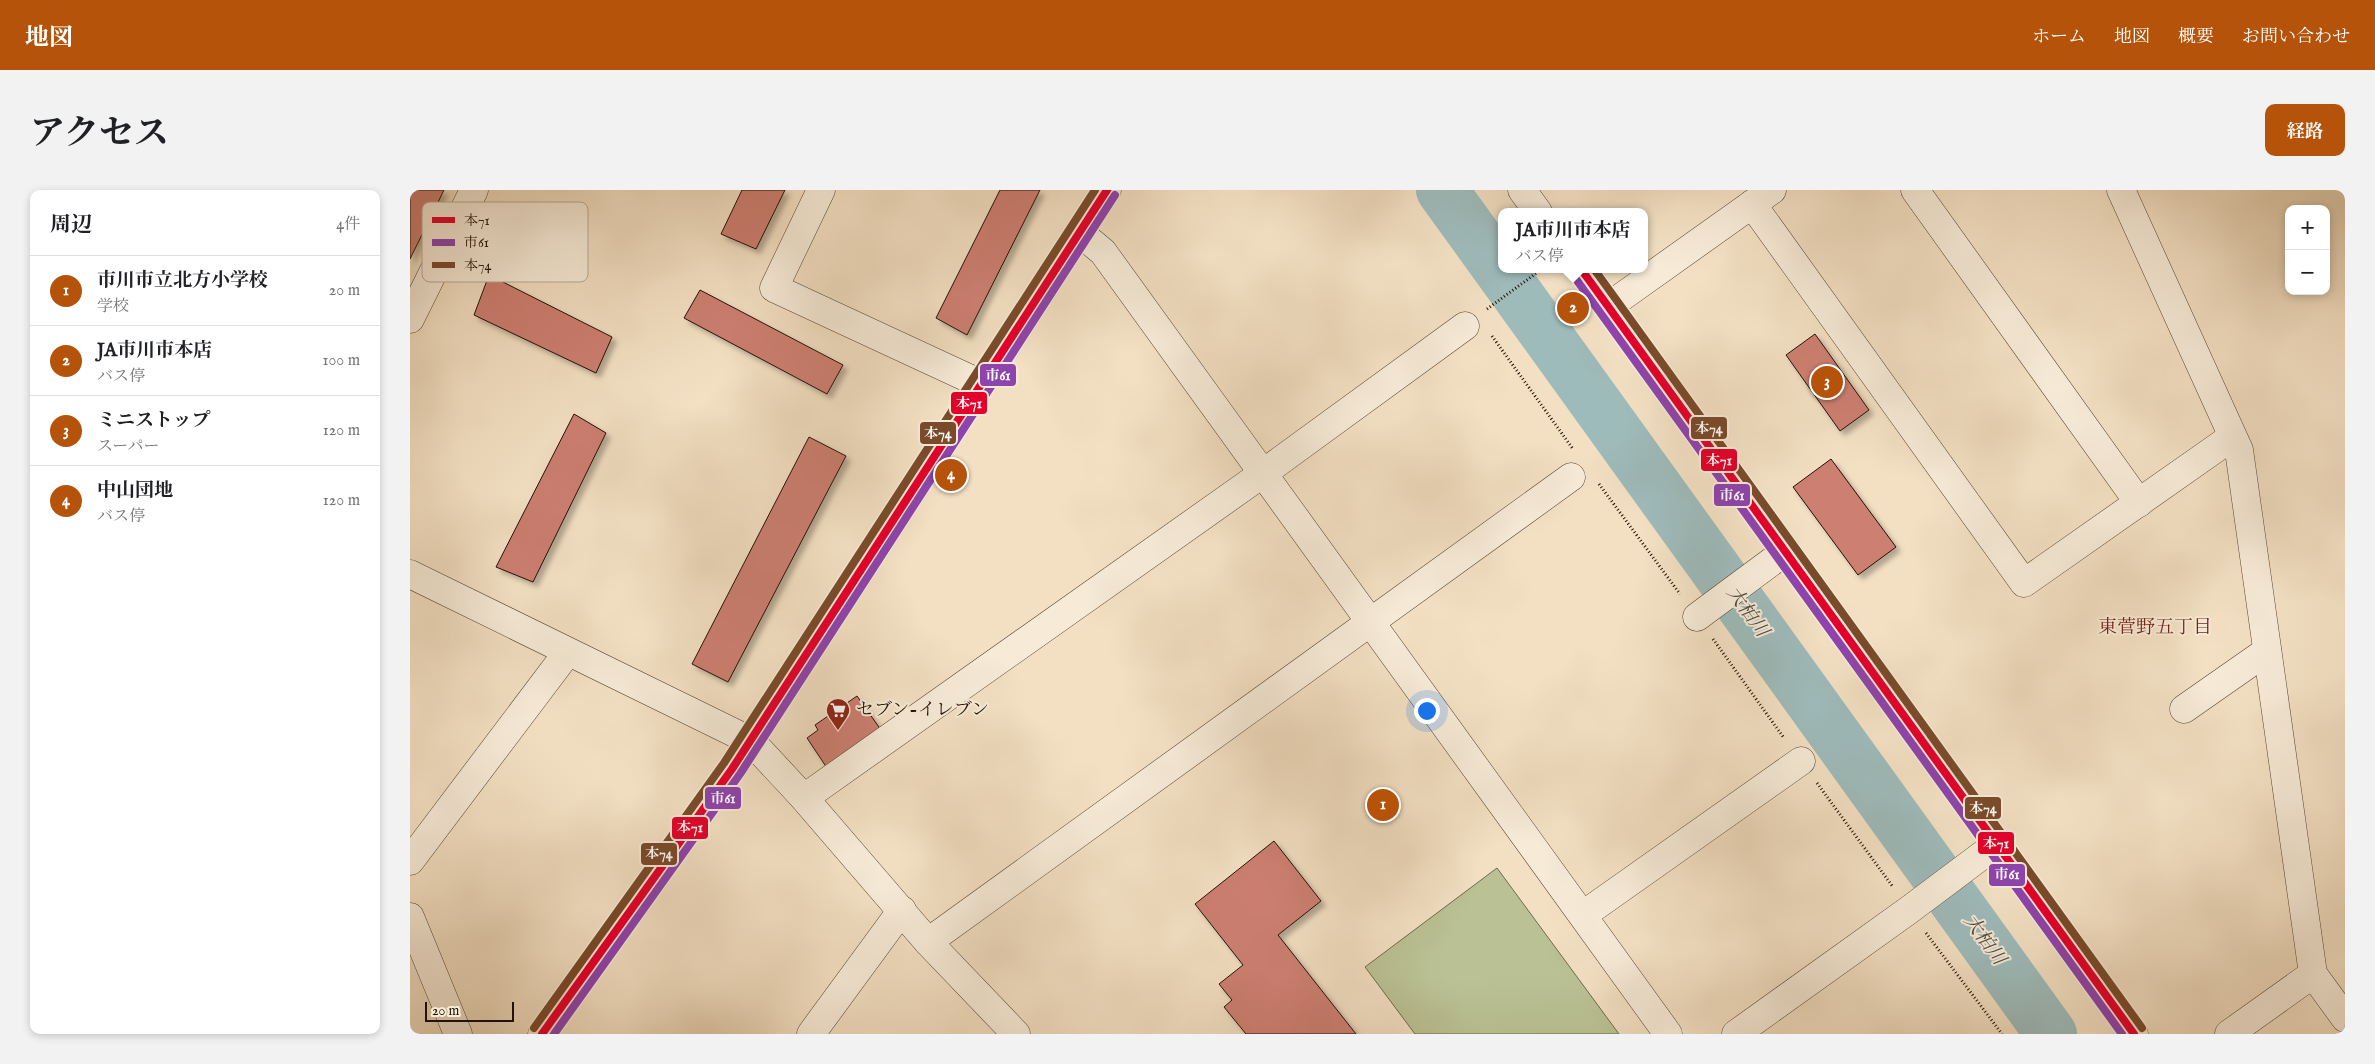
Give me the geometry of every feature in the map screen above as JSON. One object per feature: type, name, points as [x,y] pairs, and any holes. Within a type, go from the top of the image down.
[{"type":"street","points":[[468,202],[474,190]]},
{"type":"street","points":[[821,190],[774,288],[981,384]]},
{"type":"street","points":[[542,1034],[751,741],[1107,190]]},
{"type":"street","points":[[1522,190],[1535,208]]},
{"type":"street","points":[[1915,190],[2139,503]]},
{"type":"street","points":[[2121,190],[2238,450],[2313,974],[2345,1018]]},
{"type":"street","points":[[1609,306],[1762,197],[2024,583],[2232,437]]},
{"type":"street","points":[[1079,232],[1103,252],[1668,1034]]},
{"type":"street","points":[[1584,273],[2134,1034]]},
{"type":"street","points":[[410,319],[428,282]]},
{"type":"street","points":[[804,798],[1262,474],[1480,323]]},
{"type":"street","points":[[928,942],[1571,477]]},
{"type":"street","points":[[1697,617],[1786,551]]},
{"type":"street","points":[[410,574],[567,653],[751,741],[804,798],[928,942],[1016,1034]]},
{"type":"street","points":[[2184,709],[2267,651]]},
{"type":"street","points":[[410,861],[567,653]]},
{"type":"street","points":[[1583,915],[1801,761]]},
{"type":"street","points":[[1736,1034],[1909,910],[1997,844]]},
{"type":"street","points":[[811,1034],[902,910]]},
{"type":"street","points":[[410,917],[458,1034]]},
{"type":"street","points":[[2230,1034],[2313,974]]},
{"type":"path","points":[[1537,273],[1480,323],[1574,450]]},
{"type":"path","points":[[1597,482],[1909,910],[2002,1034]]},
{"type":"green space","points":[[1497,868],[1619,1034],[1415,1034],[1365,967]]},
{"type":"building","points":[[410,190],[444,190],[438,202],[422,202],[422,235],[410,259]]},
{"type":"building","points":[[742,190],[785,190],[756,249],[721,234]]},
{"type":"building","points":[[1000,190],[1040,190],[967,335],[936,318]]},
{"type":"building","points":[[486,282],[503,282],[612,337],[596,373],[474,315]]},
{"type":"building","points":[[700,290],[843,365],[827,394],[684,318]]},
{"type":"building","points":[[1815,334],[1869,410],[1840,431],[1786,355]]},
{"type":"building","points":[[574,414],[606,433],[533,582],[496,567]]},
{"type":"building","points":[[809,437],[846,456],[728,682],[692,664]]},
{"type":"building","points":[[1831,459],[1896,547],[1858,575],[1793,487]]},
{"type":"building","points":[[857,696],[881,730],[827,768],[807,738],[818,730],[815,725]]},
{"type":"building","points":[[1274,841],[1321,901],[1278,935],[1356,1034],[1246,1034],[1224,1007],[1232,1000],[1219,984],[1243,965],[1195,904]]},
{"type":"waterway","name":"大柏川","points":[[1442,190],[1498,268]]},
{"type":"waterway","name":"大柏川","points":[[1502,273],[2051,1034]]},
{"type":"transit line","name":"本74","points":[[534,1028],[724,763],[1095,190]]},
{"type":"transit line","name":"本71","points":[[542,1034],[732,769],[1107,190]]},
{"type":"transit line","name":"市61","points":[[554,1034],[740,774],[1115,195]]},
{"type":"transit line","name":"本71","points":[[1584,273],[2134,1034]]},
{"type":"transit line","name":"本74","points":[[1597,273],[2142,1028]]},
{"type":"transit line","name":"市61","points":[[1573,275],[2122,1034]]},
{"type":"place","name":"JA市川市本店","points":[[1573,308]]},
{"type":"place","name":"ミニストップ","points":[[1827,382]]},
{"type":"place","name":"中山団地","points":[[951,475]]},
{"type":"place","name":"セブン-イレブン","points":[[838,731]]},
{"type":"place","name":"市川市立北方小学校","points":[[1383,805]]},
{"type":"district","name":"東菅野五丁目","points":[[2155,628]]}]
